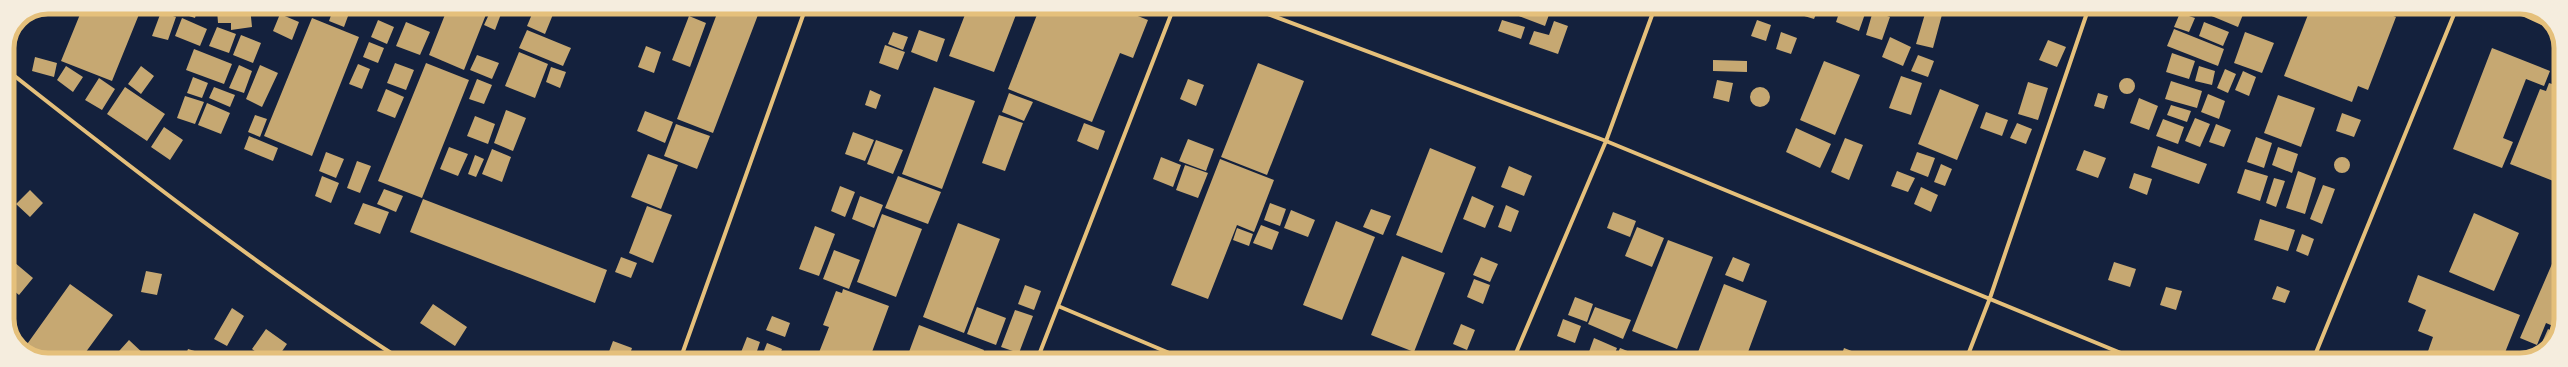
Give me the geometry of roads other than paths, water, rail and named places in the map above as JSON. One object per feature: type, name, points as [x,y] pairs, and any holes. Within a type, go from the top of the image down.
[{"type":"street","points":[[682,353],[804,14]]},
{"type":"street","points":[[1040,353],[1171,14]]},
{"type":"street","points":[[1268,14],[1606,141],[2121,353]]},
{"type":"street","points":[[1516,353],[1606,141],[1652,14]]},
{"type":"street","points":[[1969,353],[1990,298],[2087,14]]},
{"type":"street","points":[[2316,353],[2454,14]]},
{"type":"street","points":[[2522,14],[2544,24]]},
{"type":"street","points":[[14,75],[130,166],[340,320],[391,353]]},
{"type":"street","points":[[1058,306],[1169,353]]}]
